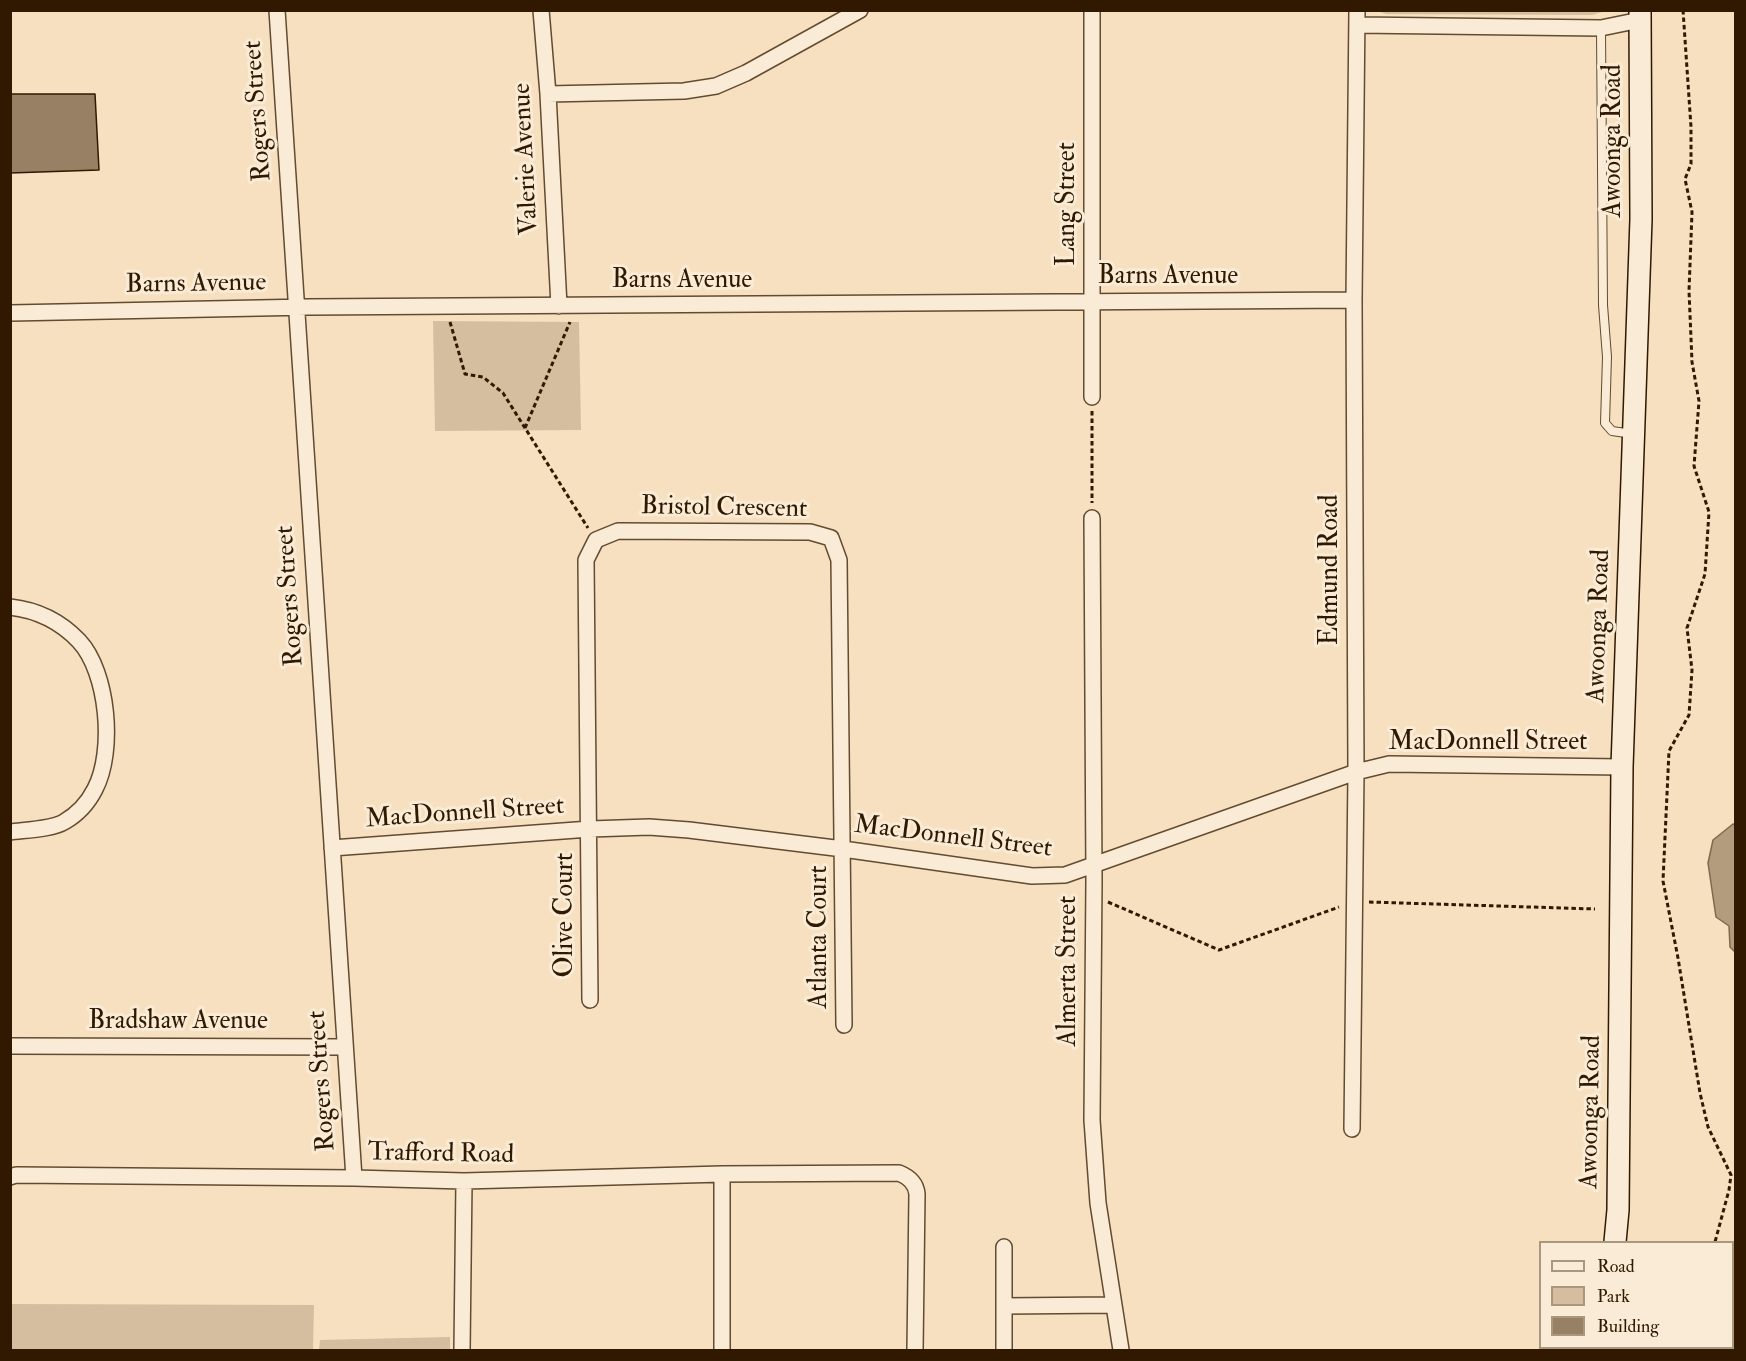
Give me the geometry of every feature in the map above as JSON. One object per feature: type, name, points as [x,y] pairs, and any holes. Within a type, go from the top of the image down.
[{"type":"main road","name":"Awoonga Road","points":[[1615,1241],[1618,1210],[1622,767],[1641,219],[1640,15]]},
{"type":"street","name":"Rogers Street","points":[[277,10],[354,1178]]},
{"type":"street","name":"Valerie Avenue","points":[[541,10],[548,94],[559,306]]},
{"type":"street","points":[[548,94],[684,91],[716,86],[746,73],[861,10]]},
{"type":"street","name":"Lang Street","points":[[1092,10],[1092,397]]},
{"type":"street","points":[[1357,18],[1601,28],[1640,15]]},
{"type":"street","name":"Edmund Road","points":[[1352,1129],[1356,772],[1354,300],[1357,18]]},
{"type":"street","name":"Barns Avenue","points":[[10,313],[296,307],[1354,300]]},
{"type":"street","name":"Almerta Street","points":[[1092,519],[1094,863],[1092,1120],[1098,1203],[1121,1350]]},
{"type":"street","name":"Bristol Crescent","points":[[596,540],[618,531],[810,532],[831,538],[839,560],[843,849]]},
{"type":"street","points":[[590,829],[586,560],[596,540]]},
{"type":"street","points":[[10,607],[30,609],[52,620],[79,641],[96,669],[106,717],[104,763],[96,788],[83,808],[62,824],[10,832]]},
{"type":"street","name":"MacDonnell Street","points":[[332,848],[590,829],[649,827],[843,849],[1032,876],[1065,875],[1356,772],[1389,764],[1622,767]]},
{"type":"street","name":"Olive Court","points":[[590,829],[590,1000]]},
{"type":"street","name":"Atlanta Court","points":[[843,849],[844,1025]]},
{"type":"street","name":"Bradshaw Avenue","points":[[10,1046],[345,1047]]},
{"type":"street","name":"Trafford Road","points":[[10,1177],[27,1175],[464,1181],[722,1174],[899,1173],[908,1178],[916,1188],[915,1350]]},
{"type":"street","points":[[722,1174],[722,1350]]},
{"type":"street","points":[[462,1350],[464,1181]]},
{"type":"street","points":[[1004,1247],[1004,1350]]},
{"type":"street","points":[[1004,1306],[1114,1305]]},
{"type":"lane","points":[[1601,28],[1603,304],[1607,357],[1605,423],[1612,431],[1634,434]]},
{"type":"path","points":[[1683,10],[1691,127],[1691,164],[1685,179],[1692,212],[1689,303],[1692,362],[1699,401],[1694,466],[1709,512],[1705,574],[1687,628],[1692,670],[1689,715],[1669,751],[1663,880],[1702,1104],[1708,1127],[1731,1175],[1715,1241]]},
{"type":"path","points":[[445,306],[465,374],[483,377],[503,393],[596,540]]},
{"type":"path","points":[[525,428],[577,306]]},
{"type":"path","points":[[1092,397],[1092,519]]},
{"type":"path","points":[[1094,896],[1219,950],[1355,902],[1595,909]]},
{"type":"green space","points":[[1377,11],[1606,11],[1592,15],[1386,14]]},
{"type":"green space","points":[[433,321],[579,322],[581,430],[435,431]]},
{"type":"green space","points":[[11,1304],[314,1305],[313,1350],[11,1350]]},
{"type":"green space","points":[[450,1337],[450,1350],[319,1350],[320,1340]]},
{"type":"shaded area","points":[[1733,824],[1736,825],[1735,952],[1730,947],[1729,926],[1716,917],[1708,863],[1713,840]]},
{"type":"building","points":[[10,94],[95,94],[99,170],[10,173]]}]
